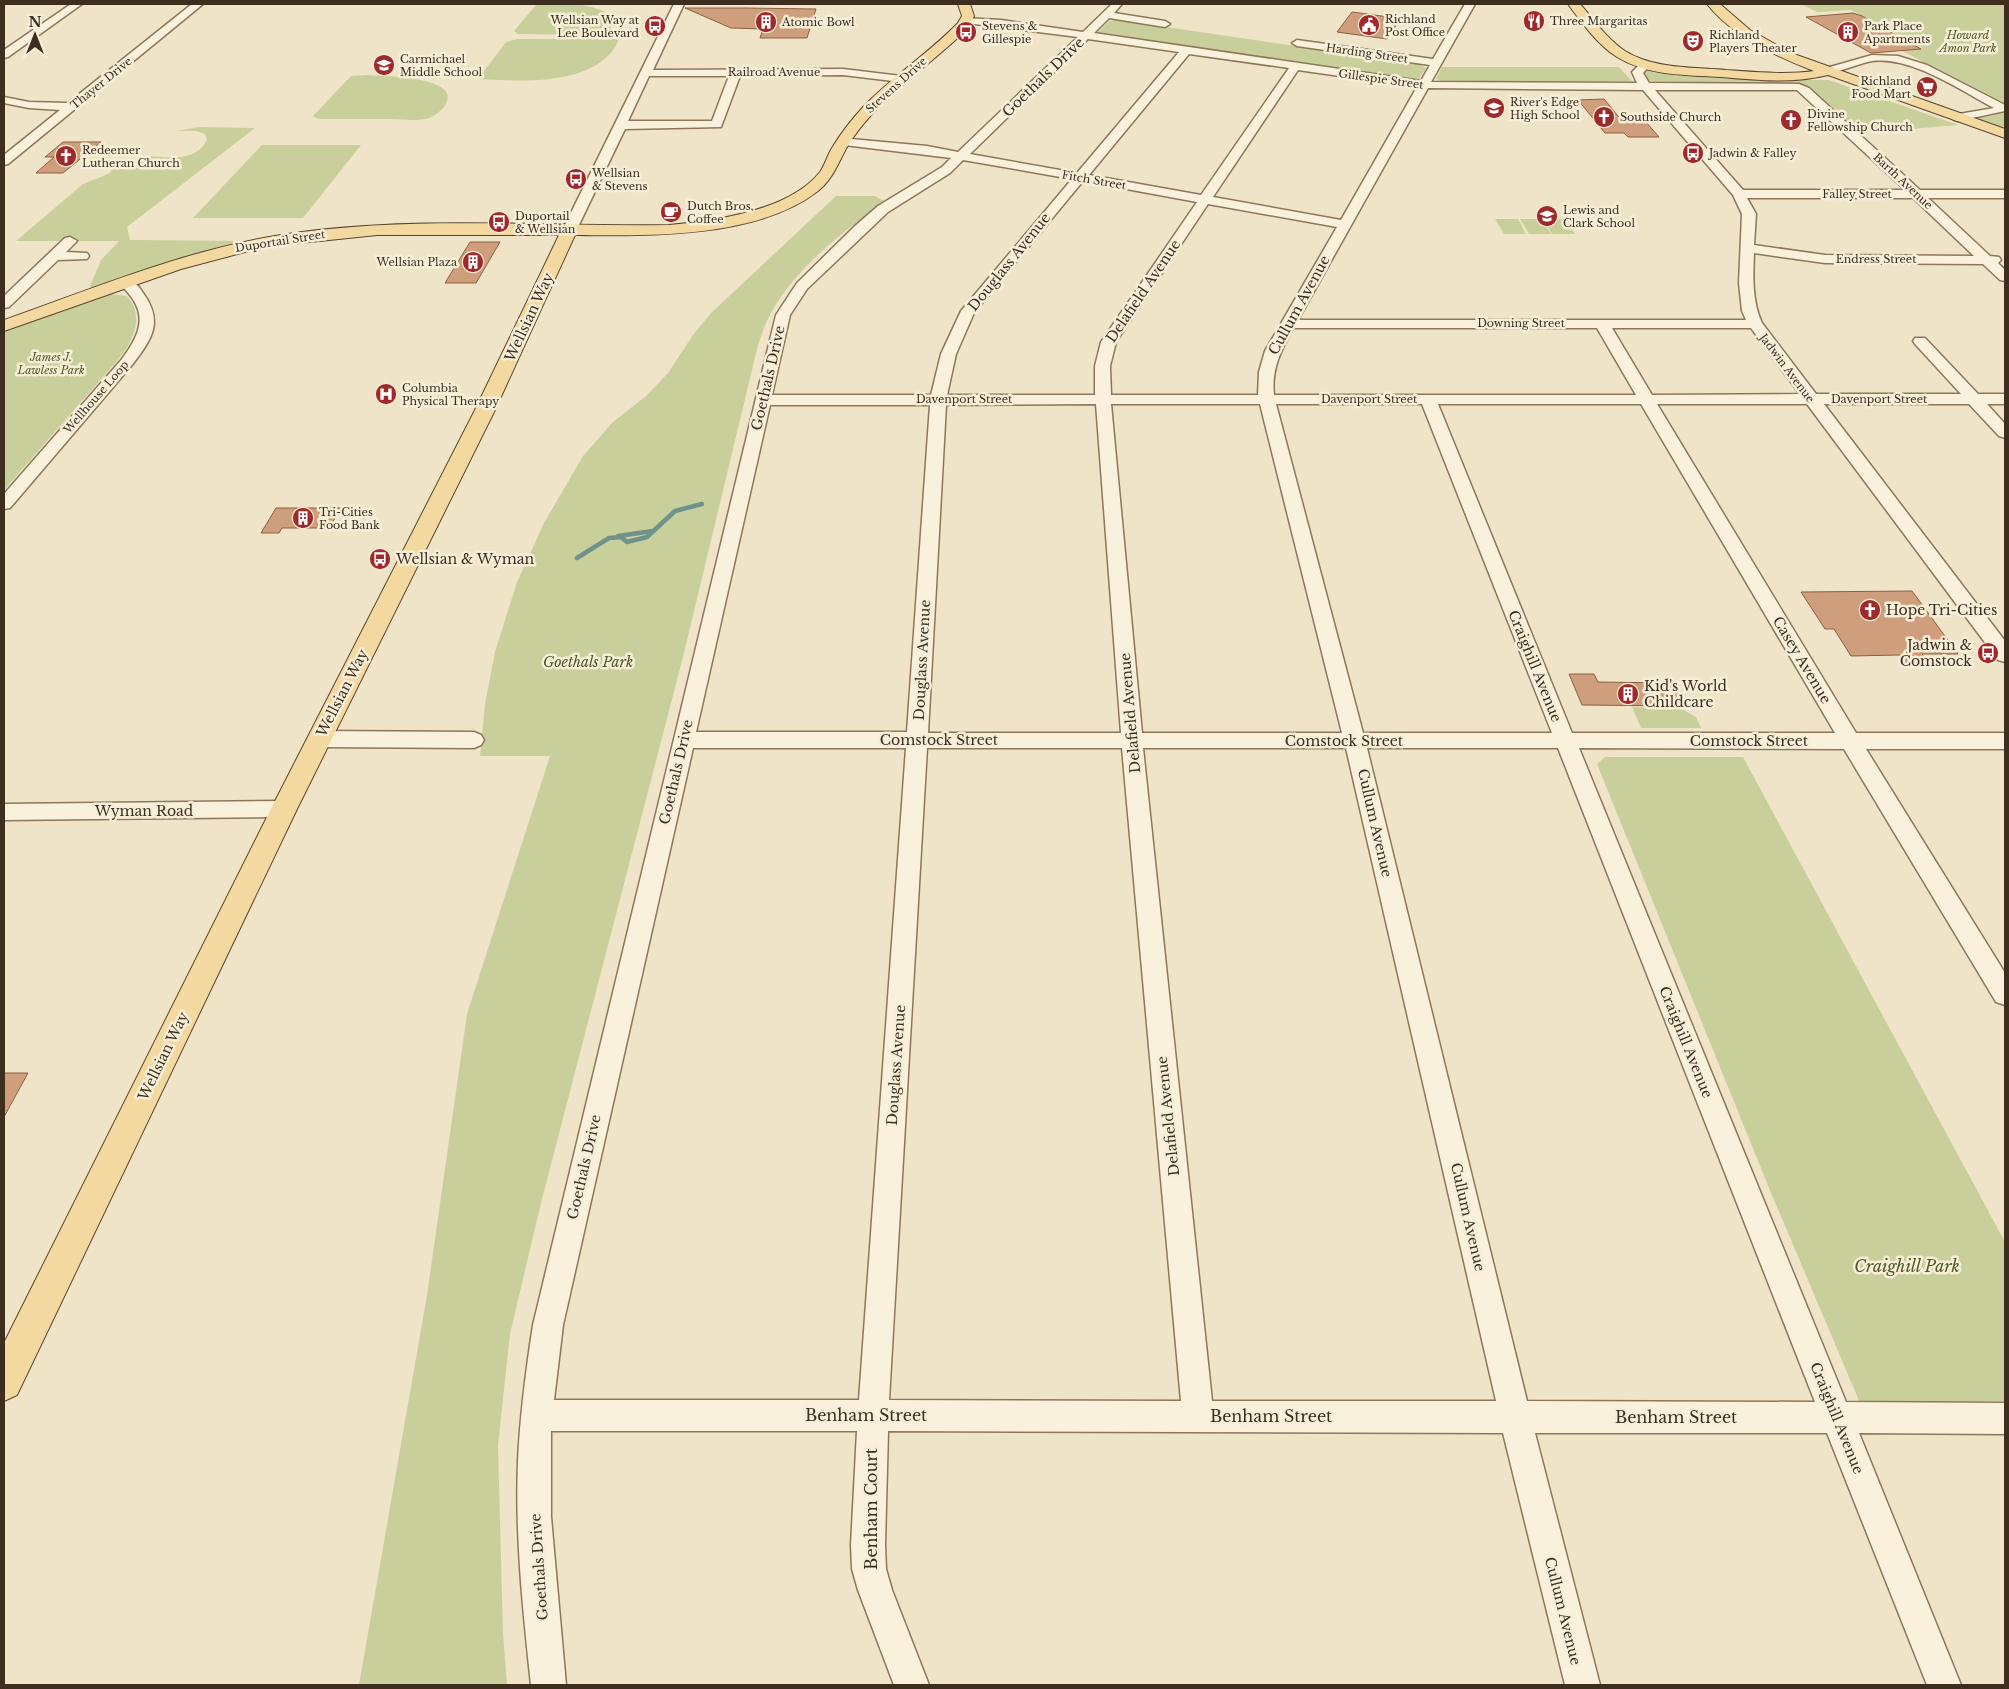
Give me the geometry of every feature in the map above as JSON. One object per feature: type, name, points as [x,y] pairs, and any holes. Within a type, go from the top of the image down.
[{"type":"main road","points":[[964,4],[967,20]]},
{"type":"main road","points":[[1574,4],[1614,48],[1632,59],[1646,64],[1689,71],[1798,82],[1833,80],[1874,88]]},
{"type":"main road","points":[[1713,4],[1746,33],[1786,56],[2005,134]]},
{"type":"main road","name":"Stevens Drive","points":[[569,231],[682,229],[728,222],[759,213],[789,201],[812,187],[826,174],[844,140],[870,107],[956,32],[967,20]]},
{"type":"main road","points":[[1798,82],[1827,71]]},
{"type":"main road","name":"Duportail Street","points":[[4,326],[126,282],[215,254],[266,242],[315,235],[384,230],[569,231]]},
{"type":"main road","name":"Wellsian Way","points":[[4,1382],[284,809],[484,412],[569,231]]},
{"type":"street","points":[[4,55],[77,4]]},
{"type":"street","name":"Thayer Drive","points":[[7,156],[71,107],[198,4]]},
{"type":"street","name":"Wellsian Way","points":[[569,231],[680,4]]},
{"type":"street","name":"Goethals Drive","points":[[548,1685],[535,1510],[534,1462],[537,1415],[548,1325],[783,315],[802,286],[878,214],[936,178],[962,156],[1117,4]]},
{"type":"street","name":"Cullum Avenue","points":[[1470,4],[1273,350],[1265,370],[1264,384],[1266,399],[1355,741],[1515,1417],[1582,1685]]},
{"type":"street","points":[[1107,15],[1165,24]]},
{"type":"street","name":"Gillespie Street","points":[[967,20],[1002,23],[1424,85],[1645,86],[1798,82]]},
{"type":"street","points":[[4,40],[26,40]]},
{"type":"street","name":"Harding Street","points":[[1297,43],[1436,63]]},
{"type":"street","name":"Douglass Avenue","points":[[873,1415],[938,399],[946,359],[958,328],[968,311],[1187,50]]},
{"type":"street","points":[[1827,71],[1872,58],[1905,60],[1923,67],[2003,108],[1998,111],[1969,113],[1958,118]]},
{"type":"street","points":[[1645,86],[1637,73],[1646,64]]},
{"type":"street","name":"Delafield Avenue","points":[[1198,1416],[1132,740],[1103,399],[1102,364],[1107,344],[1295,67]]},
{"type":"street","points":[[620,125],[716,125],[735,72]]},
{"type":"street","name":"Railroad Avenue","points":[[647,73],[843,72],[901,79]]},
{"type":"street","name":"Barth Avenue","points":[[1798,82],[2005,277]]},
{"type":"street","name":"Jadwin Avenue","points":[[1645,86],[1739,194],[1750,214],[1747,297],[1749,311],[1755,324],[2005,654]]},
{"type":"street","points":[[4,100],[29,105],[71,107]]},
{"type":"street","name":"Fitch Street","points":[[844,140],[893,145],[962,156],[1344,224]]},
{"type":"street","name":"Falley Street","points":[[1739,194],[2005,194]]},
{"type":"street","points":[[4,304],[70,241]]},
{"type":"street","name":"Endress Street","points":[[1748,248],[1836,259],[2005,260]]},
{"type":"street","points":[[55,256],[82,256]]},
{"type":"street","name":"Wellhouse Loop","points":[[4,504],[127,362],[142,340],[148,324],[147,309],[140,296],[126,282]]},
{"type":"street","name":"Downing Street","points":[[1288,324],[1755,324]]},
{"type":"street","name":"Casey Avenue","points":[[1601,324],[2005,994]]},
{"type":"street","points":[[1920,342],[2005,433]]},
{"type":"street","name":"Craighill Avenue","points":[[1428,399],[1944,1685]]},
{"type":"street","name":"Davenport Street","points":[[763,400],[2005,399]]},
{"type":"street","points":[[319,740],[474,740]]},
{"type":"street","name":"Comstock Street","points":[[683,740],[2005,741]]},
{"type":"street","name":"Wyman Road","points":[[4,812],[284,809]]},
{"type":"street","name":"Benham Street","points":[[537,1415],[2005,1418]]},
{"type":"street","name":"Benham Court","points":[[873,1415],[869,1569],[875,1590],[911,1685]]},
{"type":"green space","points":[[537,4],[576,4],[596,8],[613,17],[609,35],[518,34],[514,31]]},
{"type":"green space","name":"Howard Amon Park","points":[[1801,4],[2005,4],[2005,103],[1902,51],[1923,48],[1851,10],[1817,12]]},
{"type":"green space","points":[[1118,20],[1419,64],[1426,68],[1419,79],[1411,80],[1098,32],[1109,21]]},
{"type":"green space","points":[[517,39],[619,39],[611,53],[598,64],[567,76],[530,80],[478,79],[506,42]]},
{"type":"green space","points":[[1442,67],[1619,67],[1632,81],[1445,83],[1436,79]]},
{"type":"green space","points":[[1645,71],[1777,80],[1829,80],[1958,125],[1911,129],[1853,129],[1815,93],[1796,85],[1786,83],[1656,83],[1644,76]]},
{"type":"green space","points":[[351,76],[404,77],[419,80],[444,89],[448,97],[444,107],[438,113],[425,119],[318,119],[313,116]]},
{"type":"green space","points":[[2005,113],[2005,128],[1976,119]]},
{"type":"green space","points":[[199,127],[255,128],[127,227],[130,240],[245,241],[176,259],[92,288],[90,286],[101,260],[119,241],[16,241],[83,184],[108,174],[119,164],[136,164],[127,174],[145,156],[180,157],[195,152],[207,140],[205,134],[197,131],[177,131]]},
{"type":"green space","points":[[262,145],[361,145],[303,218],[193,218]]},
{"type":"green space","name":"Goethals Park","points":[[836,196],[875,196],[885,202],[854,224],[806,266],[781,297],[765,325],[758,345],[683,657],[541,1203],[510,1334],[498,1445],[503,1633],[507,1685],[359,1685],[427,1295],[467,1014],[550,756],[480,756],[485,704],[495,652],[517,582],[544,523],[583,456],[613,422],[646,396],[668,373],[693,335],[711,313]]},
{"type":"green space","points":[[1495,219],[1518,219],[1526,234],[1504,234]]},
{"type":"green space","points":[[1520,219],[1542,219],[1551,234],[1529,234]]},
{"type":"green space","points":[[1543,219],[1565,219],[1575,234],[1552,234]]},
{"type":"green space","name":"James J. Lawless Park","points":[[110,294],[127,296],[133,304],[136,322],[132,339],[116,362],[4,490],[4,330]]},
{"type":"green space","points":[[1632,707],[1680,708],[1696,717],[1701,728],[1641,728]]},
{"type":"green space","name":"Craighill Park","points":[[1605,757],[1743,757],[2005,1242],[2005,1401],[1860,1403],[1769,1188],[1597,764]]},
{"type":"building","name":"Atomic Bowl","points":[[685,8],[816,9],[807,38],[760,38],[763,29],[731,28]]},
{"type":"building","name":"Richland Post Office","points":[[1352,12],[1401,18],[1387,39],[1337,32]]},
{"type":"building","name":"Park Place Apartments","points":[[1853,13],[1862,16],[1921,49],[1871,53],[1806,17]]},
{"type":"building","name":"Southside Church","points":[[1604,99],[1623,122],[1645,121],[1659,137],[1628,137],[1624,133],[1605,133],[1578,100]]},
{"type":"building","name":"Redeemer Lutheran Church","points":[[63,142],[101,142],[63,173],[36,173],[54,157],[45,157]]},
{"type":"building","name":"Wellsian Plaza","points":[[470,242],[500,242],[476,283],[445,283]]},
{"type":"building","name":"Tri-Cities Food Bank","points":[[276,508],[341,508],[329,528],[282,528],[279,533],[261,533]]},
{"type":"building","name":"Hope Tri-Cities","points":[[1912,591],[1958,654],[1922,654],[1929,664],[1906,664],[1900,655],[1851,656],[1834,629],[1825,629],[1801,592]]},
{"type":"building","name":"Kid's World Childcare","points":[[1569,674],[1594,674],[1598,682],[1673,683],[1684,706],[1582,705]]},
{"type":"building","points":[[4,1073],[28,1073],[4,1117]]},
{"type":"waterway","points":[[577,558],[609,538],[621,537],[627,542],[647,537],[675,511],[702,504]]},
{"type":"waterway","points":[[618,536],[653,531]]},
{"type":"place","name":"Three Margaritas","points":[[1534,21]]},
{"type":"place","name":"Atomic Bowl","points":[[766,22]]},
{"type":"place","name":"Richland Post Office","points":[[1369,25]]},
{"type":"place","name":"Wellsian Way at Lee Boulevard","points":[[655,26]]},
{"type":"place","name":"Stevens & Gillespie","points":[[966,32]]},
{"type":"place","name":"Park Place Apartments","points":[[1848,32]]},
{"type":"place","name":"Richland Players Theater","points":[[1693,41]]},
{"type":"place","name":"Carmichael Middle School","points":[[384,65]]},
{"type":"place","name":"Richland Food Mart","points":[[1927,87]]},
{"type":"place","name":"River's Edge High School","points":[[1494,108]]},
{"type":"place","name":"Southside Church","points":[[1604,117]]},
{"type":"place","name":"Divine Fellowship Church","points":[[1791,120]]},
{"type":"place","name":"Jadwin & Falley","points":[[1693,153]]},
{"type":"place","name":"Redeemer Lutheran Church","points":[[66,156]]},
{"type":"place","name":"Wellsian & Stevens","points":[[576,179]]},
{"type":"place","name":"Dutch Bros. Coffee","points":[[671,212]]},
{"type":"place","name":"Lewis and Clark School","points":[[1547,216]]},
{"type":"place","name":"Duportail & Wellsian","points":[[499,222]]},
{"type":"place","name":"Wellsian Plaza","points":[[473,262]]},
{"type":"place","name":"Columbia Physical Therapy","points":[[386,394]]},
{"type":"place","name":"Tri-Cities Food Bank","points":[[303,518]]},
{"type":"place","name":"Wellsian & Wyman","points":[[380,559]]},
{"type":"place","name":"Hope Tri-Cities","points":[[1870,610]]},
{"type":"place","name":"Jadwin & Comstock","points":[[1988,653]]},
{"type":"place","name":"Kid's World Childcare","points":[[1628,694]]}]
